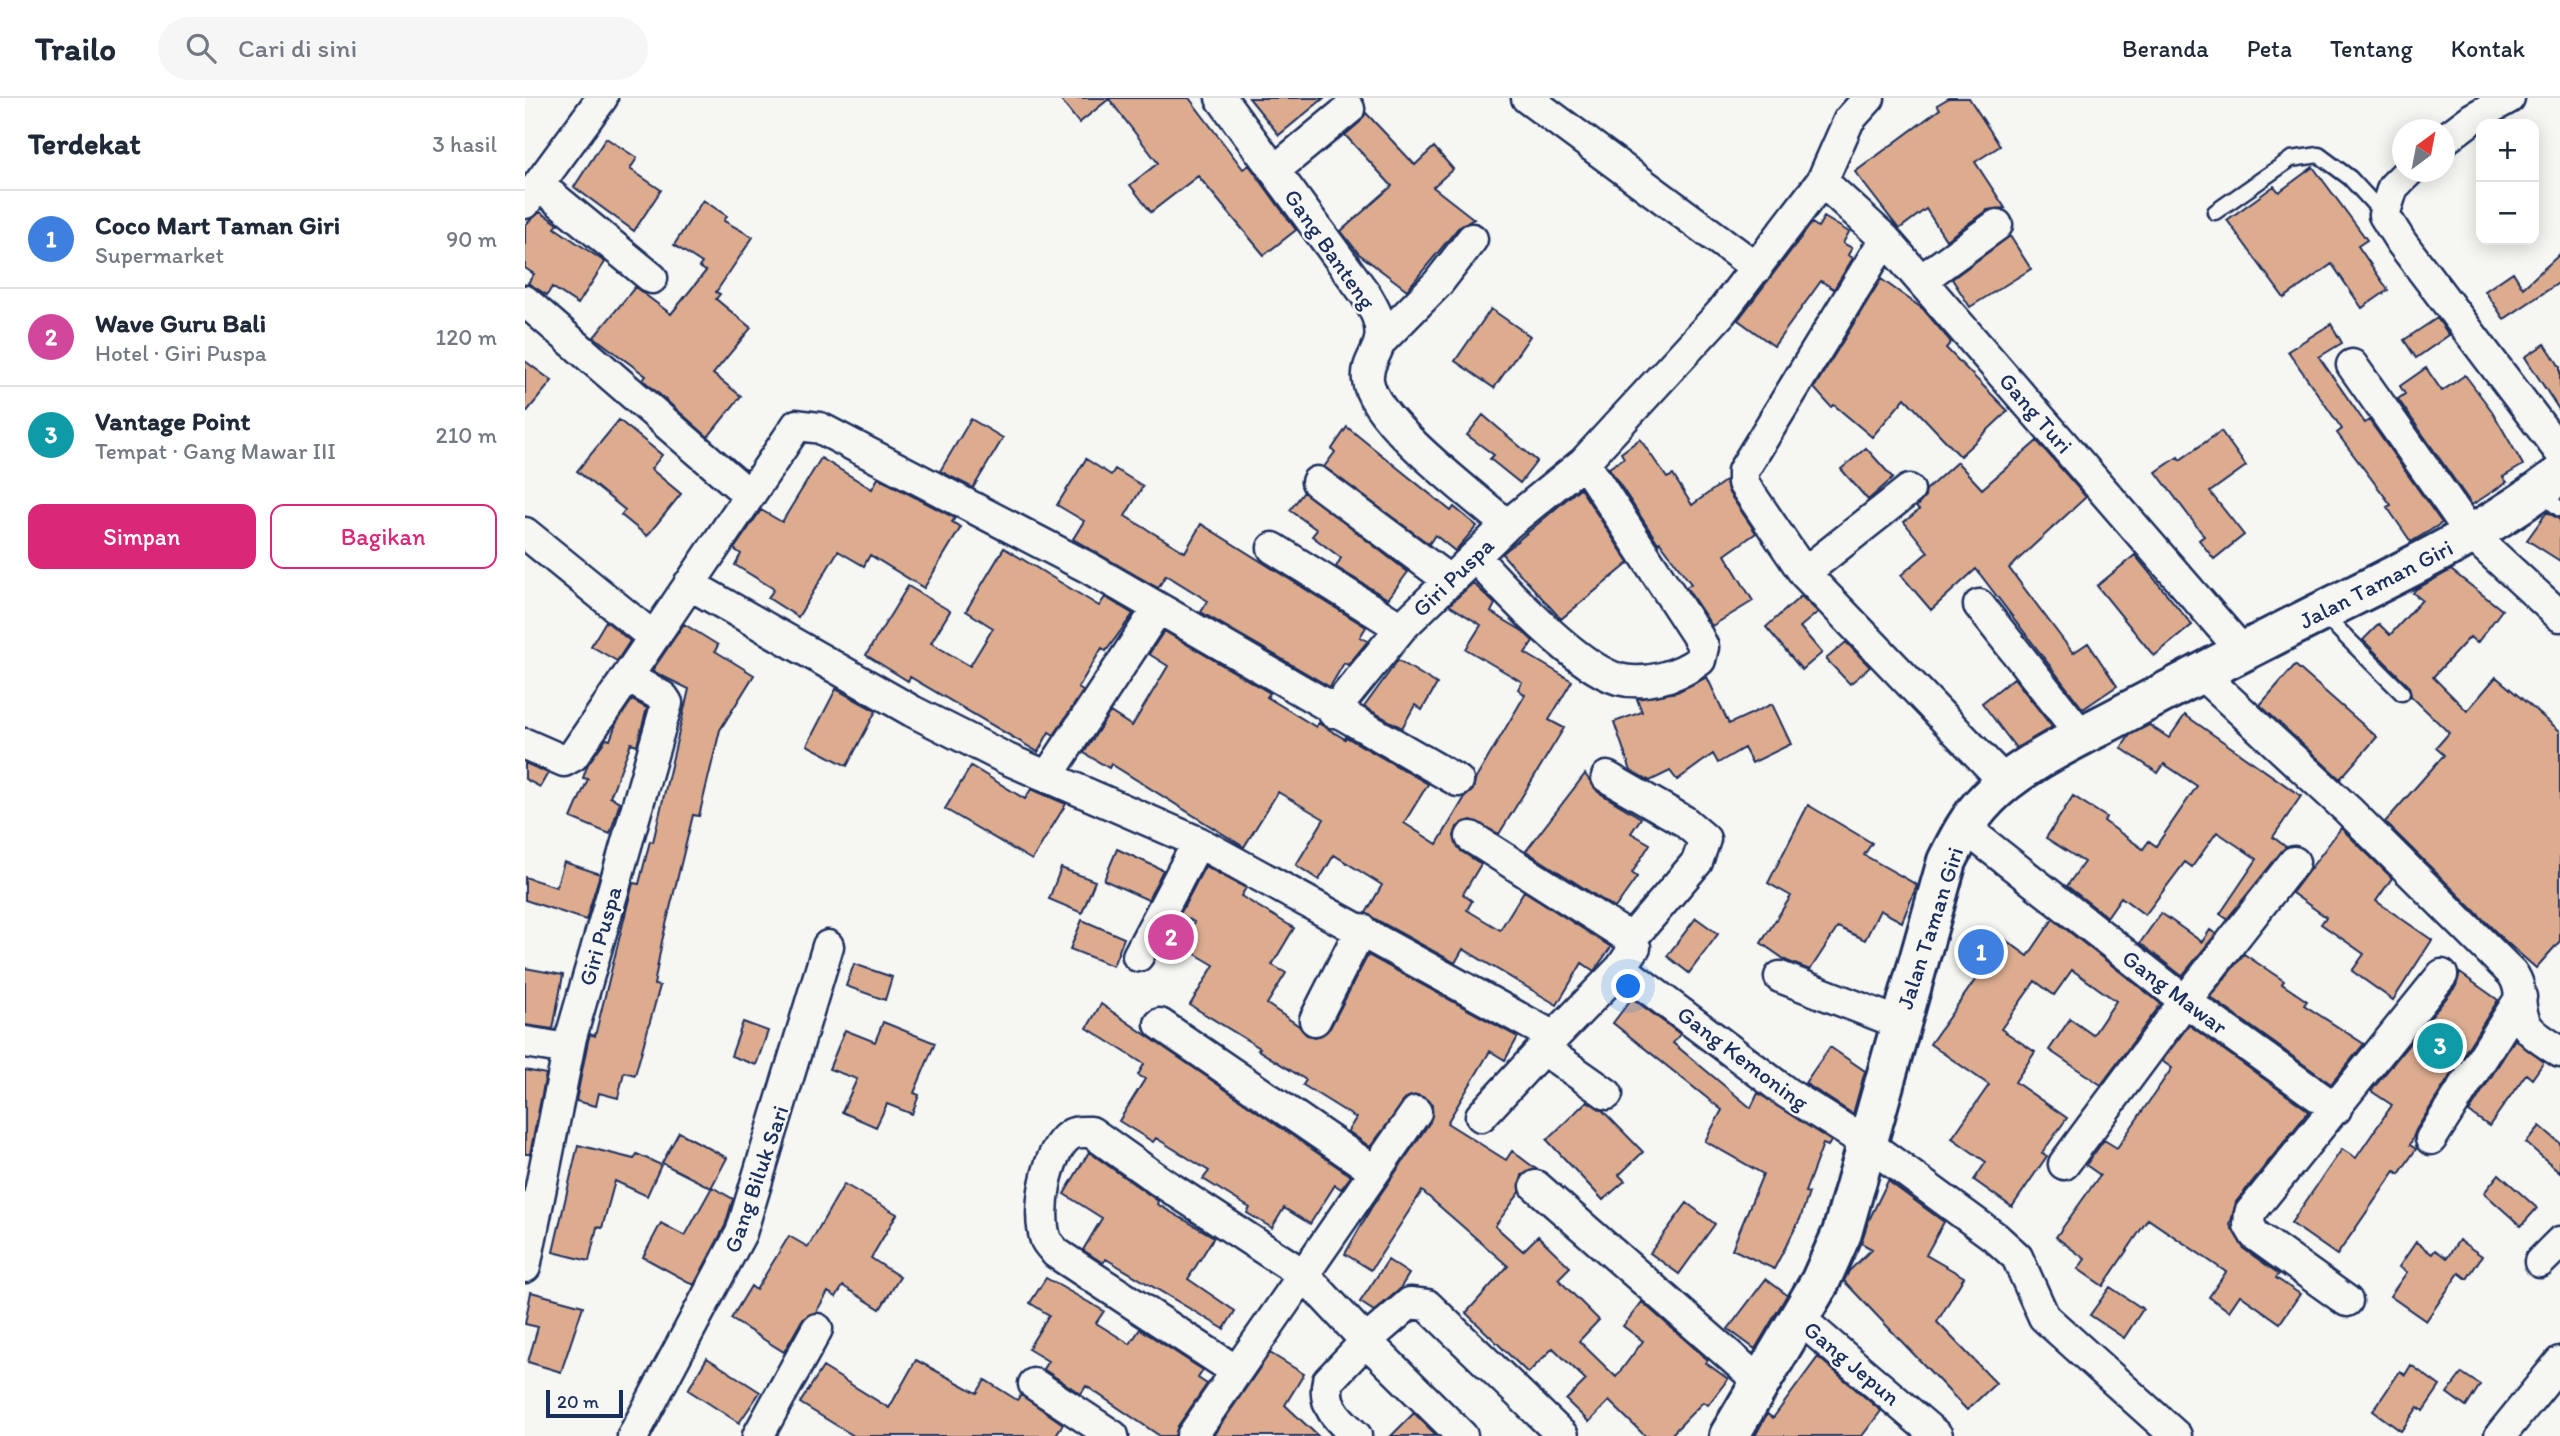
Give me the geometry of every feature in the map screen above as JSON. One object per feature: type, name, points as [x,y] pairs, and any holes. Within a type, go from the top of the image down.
[{"type":"street","points":[[602,98],[533,195],[652,278]]},
{"type":"street","name":"Gang Banteng","points":[[1221,98],[1366,295],[1379,319],[1380,342],[1369,364],[1367,379],[1371,397],[1383,414],[1507,525]]},
{"type":"street","points":[[1527,98],[1757,268]]},
{"type":"street","name":"Giri Puspa","points":[[1333,712],[1401,628],[1507,525],[1584,462],[1709,327],[1822,181],[1849,120],[1869,98]]},
{"type":"street","points":[[2455,132],[2509,98]]},
{"type":"street","points":[[1275,170],[1349,109]]},
{"type":"street","name":"Gang Turi","points":[[1822,181],[1885,239],[2243,652]]},
{"type":"street","points":[[2398,182],[2393,187],[2384,215],[2401,242],[2560,452]]},
{"type":"street","points":[[1921,280],[1997,225]]},
{"type":"street","points":[[1380,342],[1439,283],[1472,239]]},
{"type":"street","points":[[1885,239],[1743,471],[1746,492],[1804,573],[2006,783]]},
{"type":"street","points":[[525,301],[748,494]]},
{"type":"street","points":[[2352,365],[2471,534],[2560,616]]},
{"type":"street","points":[[525,744],[565,761],[573,756],[791,429],[797,425],[820,428],[1012,526],[1333,712],[1458,781]]},
{"type":"street","points":[[1475,556],[1580,657],[1618,679],[1635,681],[1689,669],[1700,660],[1703,647],[1698,637],[1584,462]]},
{"type":"street","points":[[1317,482],[1450,581]]},
{"type":"street","points":[[1804,573],[1909,490]]},
{"type":"street","name":"Jalan Taman Giri","points":[[1729,1436],[1820,1282],[1842,1233],[1899,1023],[1947,861],[1964,827],[1987,798],[2006,783],[2082,736],[2200,673],[2400,574],[2553,492]]},
{"type":"street","points":[[525,533],[653,637]]},
{"type":"street","points":[[1273,548],[1401,628]]},
{"type":"street","points":[[689,584],[912,711],[1047,777],[1198,842],[1361,929],[1548,1043],[1608,1094]]},
{"type":"street","points":[[1979,605],[2082,736]]},
{"type":"street","points":[[1047,777],[1157,610]]},
{"type":"street","points":[[2200,673],[2348,810],[2512,973],[2519,984],[2523,1020],[2528,1028],[2560,1052]]},
{"type":"street","name":"Giri Puspa","points":[[525,1268],[568,1049],[667,703],[663,697],[627,677]]},
{"type":"street","points":[[1607,777],[1684,821],[1705,839],[1697,862],[1631,939]]},
{"type":"street","name":"Gang Mawar","points":[[1964,827],[2185,1000],[2336,1109]]},
{"type":"street","points":[[1471,837],[1631,939],[1635,947],[1621,968],[1481,1116]]},
{"type":"street","points":[[1138,956],[1198,842]]},
{"type":"street","points":[[2064,1164],[2185,1000],[2294,862]]},
{"type":"street","points":[[1315,1020],[1361,929]]},
{"type":"street","name":"Gang Biluk Sari","points":[[633,1436],[741,1234],[828,946]]},
{"type":"street","name":"Gang Kemoning","points":[[1621,968],[1787,1093],[1868,1144],[1995,1237],[2017,1257],[2045,1317],[2176,1436]]},
{"type":"street","points":[[2347,1301],[2255,1236],[2249,1226],[2250,1213],[2442,975]]},
{"type":"street","points":[[1780,977],[1899,1023]]},
{"type":"street","points":[[2431,1139],[2521,997]]},
{"type":"street","points":[[1160,1024],[1373,1170]]},
{"type":"street","points":[[525,1042],[568,1049]]},
{"type":"street","points":[[1192,1436],[1373,1170],[1416,1112]]},
{"type":"street","points":[[1235,1371],[1056,1253],[1046,1240],[1043,1219],[1046,1180],[1061,1143],[1073,1133],[1091,1132],[1160,1181],[1304,1275],[1462,1436]]},
{"type":"street","points":[[1536,1186],[1761,1383]]},
{"type":"street","points":[[1356,1436],[1335,1416],[1326,1390],[1328,1381],[1366,1341],[1410,1303],[1427,1305],[1563,1436]]},
{"type":"street","name":"Gang Jepun","points":[[1798,1318],[1937,1436]]},
{"type":"street","points":[[758,1436],[817,1329]]},
{"type":"street","points":[[2500,1436],[2560,1362]]},
{"type":"street","points":[[1034,1384],[1113,1436]]},
{"type":"lane","points":[[2215,212],[2291,159],[2319,155],[2350,177],[2384,215]]},
{"type":"lane","points":[[2321,612],[2402,693]]},
{"type":"building","points":[[1059,98],[1189,98],[1243,169],[1249,165],[1296,230],[1264,255],[1198,176],[1151,212],[1130,185],[1158,163],[1109,99],[1079,123]]},
{"type":"building","points":[[1249,98],[1324,98],[1279,135]]},
{"type":"building","points":[[1949,98],[1969,98],[2000,146],[1975,162],[2005,208],[1987,210],[1946,240],[1926,209],[1899,229],[1855,172],[1940,109],[1937,105]]},
{"type":"building","points":[[1366,113],[1415,165],[1434,147],[1453,169],[1433,187],[1474,219],[1458,228],[1407,290],[1359,254],[1341,231],[1392,186],[1345,135]]},
{"type":"building","points":[[606,138],[637,158],[630,169],[661,190],[634,231],[574,187]]},
{"type":"building","points":[[2313,167],[2367,240],[2358,246],[2388,290],[2362,308],[2332,264],[2284,298],[2227,220],[2274,186],[2279,192]]},
{"type":"building","points":[[703,200],[727,216],[724,221],[753,237],[716,292],[720,294],[716,299],[751,328],[713,374],[741,396],[708,437],[643,380],[646,376],[594,337],[635,287],[671,314],[706,271],[699,267],[702,263],[674,245]]},
{"type":"building","points":[[540,212],[558,224],[555,228],[605,262],[578,304],[552,287],[547,295],[528,283],[534,274],[525,268],[525,225]]},
{"type":"building","points":[[1824,217],[1849,232],[1843,243],[1852,248],[1848,255],[1853,258],[1834,289],[1821,281],[1774,346],[1738,320],[1812,223],[1818,227]]},
{"type":"building","points":[[2010,236],[2031,269],[1970,307],[1952,279]]},
{"type":"building","points":[[2560,254],[2560,282],[2504,319],[2485,291],[2513,272],[2523,288]]},
{"type":"building","points":[[1881,279],[1923,309],[1951,342],[1946,348],[2008,411],[1960,456],[1905,398],[1872,437],[1834,405],[1831,407],[1814,388]]},
{"type":"building","points":[[1491,309],[1530,336],[1494,388],[1455,361]]},
{"type":"building","points":[[2437,318],[2449,335],[2416,358],[2404,340]]},
{"type":"building","points":[[2331,324],[2342,343],[2319,357],[2365,423],[2369,420],[2442,523],[2411,542],[2387,507],[2391,505],[2337,433],[2342,429],[2288,351]]},
{"type":"building","points":[[2545,344],[2560,367],[2560,411],[2525,357]]},
{"type":"building","points":[[525,361],[552,381],[525,414]]},
{"type":"building","points":[[2426,368],[2442,391],[2465,375],[2492,411],[2523,465],[2503,477],[2507,482],[2472,505],[2398,399],[2405,394],[2400,386]]},
{"type":"building","points":[[1483,415],[1537,461],[1520,483],[1490,459],[1494,455],[1467,435]]},
{"type":"building","points":[[971,419],[1003,438],[973,488],[940,471]]},
{"type":"building","points":[[619,420],[662,455],[651,469],[681,494],[647,536],[621,515],[625,510],[577,471]]},
{"type":"building","points":[[1347,427],[1451,511],[1454,507],[1477,526],[1455,551],[1435,535],[1429,544],[1324,467]]},
{"type":"building","points":[[2221,431],[2246,466],[2210,492],[2244,535],[2214,559],[2199,540],[2204,536],[2156,472],[2178,457],[2180,460]]},
{"type":"building","points":[[1640,439],[1667,478],[1673,475],[1692,505],[1725,481],[1729,493],[1756,533],[1725,555],[1753,601],[1712,626],[1686,587],[1691,584],[1660,542],[1658,543],[1609,468],[1624,458],[1621,453]]},
{"type":"building","points":[[2037,441],[2086,497],[2009,568],[2073,653],[2088,643],[2117,686],[2083,709],[1976,569],[1931,610],[1901,575],[1928,552],[1904,522],[1919,510],[1916,507],[1925,497],[1926,490],[1957,462],[1982,489]]},
{"type":"building","points":[[1866,448],[1893,478],[1868,500],[1841,469]]},
{"type":"building","points":[[821,458],[872,489],[878,478],[955,518],[952,522],[961,527],[924,588],[870,555],[864,566],[838,551],[798,617],[768,598],[774,589],[735,565],[741,554],[734,549],[761,510],[782,522]]},
{"type":"building","points":[[1086,459],[1111,475],[1115,469],[1143,486],[1125,516],[1185,552],[1201,524],[1366,627],[1360,637],[1368,641],[1348,665],[1344,663],[1330,687],[1201,612],[1208,601],[1166,575],[1158,588],[1073,539],[1084,521],[1057,505]]},
{"type":"building","points":[[1580,488],[1629,563],[1561,619],[1502,554]]},
{"type":"building","points":[[1304,492],[1408,572],[1388,599],[1336,567],[1341,558],[1312,536],[1317,530],[1290,510]]},
{"type":"building","points":[[2547,512],[2560,520],[2560,561],[2527,540]]},
{"type":"building","points":[[1004,548],[1099,606],[1105,597],[1133,614],[1106,651],[1102,648],[1078,688],[1083,691],[1054,735],[1049,732],[1038,752],[910,677],[908,681],[866,655],[908,586],[950,611],[931,643],[970,666],[993,628],[966,611]]},
{"type":"building","points":[[2135,555],[2192,625],[2154,656],[2097,586]]},
{"type":"building","points":[[2451,570],[2502,610],[2477,643],[2470,637],[2433,677],[2467,711],[2496,677],[2560,731],[2560,941],[2536,968],[2385,822],[2444,755],[2436,748],[2449,733],[2411,696],[2409,686],[2363,640],[2379,624],[2390,635],[2422,600],[2413,593],[2416,589]]},
{"type":"building","points":[[1473,583],[1495,604],[1491,612],[1521,630],[1533,641],[1525,653],[1572,681],[1549,720],[1564,728],[1499,834],[1471,820],[1457,827],[1454,836],[1461,851],[1481,864],[1463,894],[1472,901],[1467,910],[1500,930],[1524,891],[1611,947],[1594,971],[1582,963],[1557,1005],[1463,949],[1455,963],[1366,913],[1382,885],[1334,855],[1319,880],[1296,865],[1324,819],[1278,792],[1244,847],[1111,764],[1109,768],[1084,753],[1110,712],[1132,726],[1168,666],[1149,654],[1164,631],[1270,693],[1267,697],[1316,727],[1318,723],[1345,739],[1346,737],[1428,784],[1404,823],[1437,844],[1465,797],[1473,790],[1475,780],[1525,695],[1518,689],[1522,682],[1466,649],[1481,625],[1449,605]]},
{"type":"building","points":[[1801,596],[1818,612],[1800,627],[1822,653],[1802,670],[1766,627]]},
{"type":"building","points":[[606,621],[630,641],[617,661],[591,646]]},
{"type":"building","points":[[684,624],[718,645],[715,651],[754,675],[720,730],[699,816],[693,815],[662,941],[654,985],[660,986],[635,1075],[624,1072],[618,1098],[599,1093],[596,1106],[576,1101],[588,1041],[590,1034],[595,1036],[633,883],[639,884],[650,841],[653,842],[689,689],[652,671]]},
{"type":"building","points":[[1846,642],[1870,667],[1850,684],[1826,659]]},
{"type":"building","points":[[1398,660],[1437,684],[1422,710],[1415,705],[1402,728],[1364,707]]},
{"type":"building","points":[[2295,665],[2377,737],[2340,779],[2260,705]]},
{"type":"building","points":[[1707,677],[1729,724],[1772,704],[1791,744],[1752,763],[1744,748],[1718,763],[1713,754],[1677,780],[1670,771],[1650,781],[1631,771],[1614,722],[1642,712],[1637,699],[1677,692]]},
{"type":"building","points":[[2014,678],[2052,727],[2016,748],[1982,703]]},
{"type":"building","points":[[836,689],[876,711],[847,766],[807,745]]},
{"type":"building","points":[[632,700],[647,708],[637,745],[631,743],[610,797],[620,802],[610,834],[571,818],[588,779],[583,778],[588,764],[606,739],[610,740],[616,724]]},
{"type":"building","points":[[2185,715],[2301,796],[2273,837],[2286,847],[2227,919],[2220,914],[2257,859],[2217,832],[2192,867],[2185,862],[2145,915],[2121,897],[2107,917],[2067,886],[2084,862],[2046,838],[2073,796],[2106,817],[2104,821],[2143,849],[2149,841],[2156,846],[2197,786],[2164,764],[2158,773],[2121,748],[2130,735],[2149,725],[2169,738]]},
{"type":"building","points":[[525,763],[548,773],[540,787],[525,779]]},
{"type":"building","points":[[971,766],[1025,799],[1031,789],[1066,804],[1032,860],[945,809]]},
{"type":"building","points":[[1585,774],[1598,792],[1641,818],[1631,833],[1650,844],[1632,873],[1637,877],[1615,908],[1526,851]]},
{"type":"building","points":[[1808,805],[1872,843],[1864,855],[1917,885],[1902,922],[1880,910],[1865,940],[1838,927],[1810,970],[1787,961],[1761,943],[1791,896],[1768,883]]},
{"type":"building","points":[[2341,828],[2392,878],[2376,901],[2432,940],[2393,1000],[2352,971],[2364,954],[2321,924],[2326,917],[2292,893]]},
{"type":"building","points":[[1117,849],[1163,870],[1148,900],[1104,880]]},
{"type":"building","points":[[564,862],[600,874],[586,920],[525,900],[525,877],[556,887]]},
{"type":"building","points":[[1205,866],[1246,888],[1241,896],[1294,928],[1272,965],[1286,973],[1267,1004],[1299,1026],[1307,1035],[1317,1037],[1330,1028],[1368,955],[1518,1037],[1505,1060],[1490,1051],[1447,1123],[1506,1160],[1512,1151],[1536,1169],[1522,1175],[1520,1192],[1495,1226],[1523,1251],[1538,1236],[1570,1267],[1558,1279],[1599,1320],[1579,1341],[1616,1377],[1643,1341],[1623,1326],[1642,1302],[1708,1360],[1706,1363],[1728,1379],[1708,1405],[1703,1402],[1670,1436],[1645,1436],[1609,1401],[1589,1422],[1566,1400],[1586,1380],[1553,1348],[1528,1373],[1466,1313],[1508,1266],[1422,1191],[1371,1270],[1345,1254],[1371,1208],[1430,1122],[1432,1105],[1418,1095],[1408,1097],[1370,1147],[1348,1131],[1356,1118],[1303,1085],[1306,1080],[1258,1050],[1260,1048],[1190,1005],[1214,965],[1180,945],[1194,922],[1180,914]]},
{"type":"building","points":[[1061,868],[1095,881],[1082,913],[1049,899]]},
{"type":"building","points":[[2161,913],[2202,942],[2210,930],[2216,934],[2182,976],[2140,943]]},
{"type":"building","points":[[1696,918],[1718,934],[1689,973],[1667,956]]},
{"type":"building","points":[[2053,919],[2161,1004],[2101,1085],[2049,1050],[2070,1019],[2093,1035],[2116,1001],[2072,970],[2054,995],[2035,981],[2001,1029],[2035,1052],[2015,1082],[2067,1118],[2042,1153],[2047,1156],[2012,1207],[1974,1180],[1986,1162],[1952,1138],[1989,1085],[1930,1044],[2004,939],[2028,956]]},
{"type":"building","points":[[1082,920],[1124,938],[1113,966],[1070,949]]},
{"type":"building","points":[[2244,954],[2284,981],[2282,984],[2307,1001],[2304,1005],[2364,1044],[2331,1084],[2210,997]]},
{"type":"building","points":[[854,964],[892,977],[885,1000],[846,986]]},
{"type":"building","points":[[525,968],[563,975],[553,1029],[525,1025]]},
{"type":"building","points":[[2460,973],[2498,1000],[2416,1130],[2410,1145],[2416,1149],[2399,1174],[2395,1171],[2337,1255],[2291,1223],[2342,1149],[2356,1158],[2392,1105],[2371,1091],[2456,986]]},
{"type":"building","points":[[1632,998],[1680,1034],[1673,1043],[1751,1108],[1758,1093],[1831,1141],[1828,1146],[1823,1144],[1805,1192],[1809,1193],[1800,1219],[1774,1269],[1732,1249],[1763,1174],[1705,1141],[1722,1110],[1613,1023]]},
{"type":"building","points":[[1101,1004],[1351,1176],[1341,1189],[1335,1185],[1310,1224],[1284,1208],[1272,1228],[1247,1213],[1250,1208],[1203,1179],[1209,1171],[1156,1138],[1153,1142],[1119,1121],[1145,1079],[1138,1075],[1144,1064],[1087,1028]]},
{"type":"building","points":[[743,1022],[768,1031],[756,1065],[731,1056]]},
{"type":"building","points":[[883,1022],[935,1043],[914,1093],[919,1095],[912,1114],[887,1104],[876,1127],[842,1112],[857,1079],[829,1069],[845,1030],[875,1042]]},
{"type":"building","points":[[2189,1025],[2309,1111],[2236,1202],[2230,1225],[2244,1249],[2279,1274],[2276,1278],[2300,1294],[2280,1323],[2240,1295],[2229,1311],[2209,1297],[2226,1272],[2148,1219],[2103,1286],[2078,1269],[2085,1259],[2056,1237],[2100,1175],[2086,1165],[2104,1140],[2117,1148],[2172,1068],[2162,1061]]},
{"type":"building","points":[[2515,1039],[2544,1062],[2532,1079],[2526,1074],[2489,1126],[2469,1112]]},
{"type":"building","points":[[1830,1047],[1865,1071],[1853,1114],[1805,1083]]},
{"type":"building","points":[[525,1070],[546,1074],[530,1154],[525,1154]]},
{"type":"building","points":[[1587,1101],[1603,1111],[1643,1152],[1619,1175],[1625,1181],[1603,1200],[1547,1140]]},
{"type":"building","points":[[2540,1126],[2560,1143],[2560,1172],[2526,1143]]},
{"type":"building","points":[[679,1132],[727,1158],[711,1188],[662,1163]]},
{"type":"building","points":[[578,1145],[634,1159],[637,1154],[661,1165],[647,1196],[615,1181],[602,1228],[597,1227],[589,1261],[553,1252]]},
{"type":"building","points":[[1089,1152],[1158,1201],[1157,1204],[1214,1237],[1188,1279],[1235,1311],[1224,1329],[1106,1259],[1103,1263],[1083,1250],[1102,1218],[1064,1194]]},
{"type":"building","points":[[2499,1174],[2537,1208],[2521,1226],[2484,1193]]},
{"type":"building","points":[[1888,1181],[1944,1222],[1926,1255],[1964,1277],[1937,1322],[1996,1383],[1967,1410],[1844,1281],[1849,1271],[1872,1249],[1861,1243]]},
{"type":"building","points":[[844,1184],[897,1214],[871,1258],[900,1277],[880,1309],[843,1286],[836,1297],[828,1292],[816,1312],[802,1320],[784,1352],[731,1319],[751,1286],[756,1290],[789,1236],[808,1247]]},
{"type":"building","points":[[712,1187],[733,1199],[725,1226],[694,1285],[643,1257],[661,1223],[685,1236]]},
{"type":"building","points":[[1687,1203],[1715,1224],[1679,1274],[1650,1253]]},
{"type":"building","points":[[2459,1240],[2482,1256],[2467,1279],[2459,1273],[2426,1321],[2390,1296],[2407,1272],[2399,1267],[2416,1242],[2432,1254],[2435,1250],[2447,1258]]},
{"type":"building","points":[[1388,1260],[1409,1274],[1399,1290],[1374,1311],[1360,1302]]},
{"type":"building","points":[[1046,1278],[1104,1311],[1096,1323],[1130,1344],[1140,1329],[1203,1370],[1198,1378],[1207,1384],[1178,1426],[1175,1436],[1160,1436],[1086,1386],[1081,1394],[1043,1369],[1048,1361],[1028,1349],[1049,1315],[1030,1303]]},
{"type":"building","points":[[1766,1279],[1787,1295],[1755,1349],[1728,1329]]},
{"type":"building","points":[[2110,1287],[2143,1309],[2124,1338],[2090,1315]]},
{"type":"building","points":[[531,1292],[583,1306],[561,1372],[528,1362],[538,1327],[525,1324]]},
{"type":"building","points":[[1270,1353],[1304,1374],[1285,1405],[1318,1436],[1213,1436]]},
{"type":"building","points":[[1818,1357],[1881,1411],[1862,1436],[1755,1436],[1767,1414],[1773,1418]]},
{"type":"building","points":[[707,1358],[760,1392],[739,1423],[688,1390]]},
{"type":"building","points":[[916,1360],[977,1393],[985,1380],[1017,1400],[1021,1395],[1063,1424],[1055,1436],[854,1436],[800,1403],[823,1367],[889,1408]]},
{"type":"building","points":[[2411,1365],[2440,1386],[2423,1411],[2418,1407],[2401,1431],[2373,1411],[2400,1371],[2405,1375]]},
{"type":"building","points":[[2462,1373],[2480,1385],[2466,1407],[2447,1393]]},
{"type":"building","points":[[1414,1413],[1437,1436],[1391,1436]]},
{"type":"place","name":"Wave Guru Bali","points":[[1171,937]]},
{"type":"place","name":"Coco Mart Taman Giri","points":[[1981,952]]},
{"type":"place","name":"Vantage Point","points":[[2440,1046]]}]
